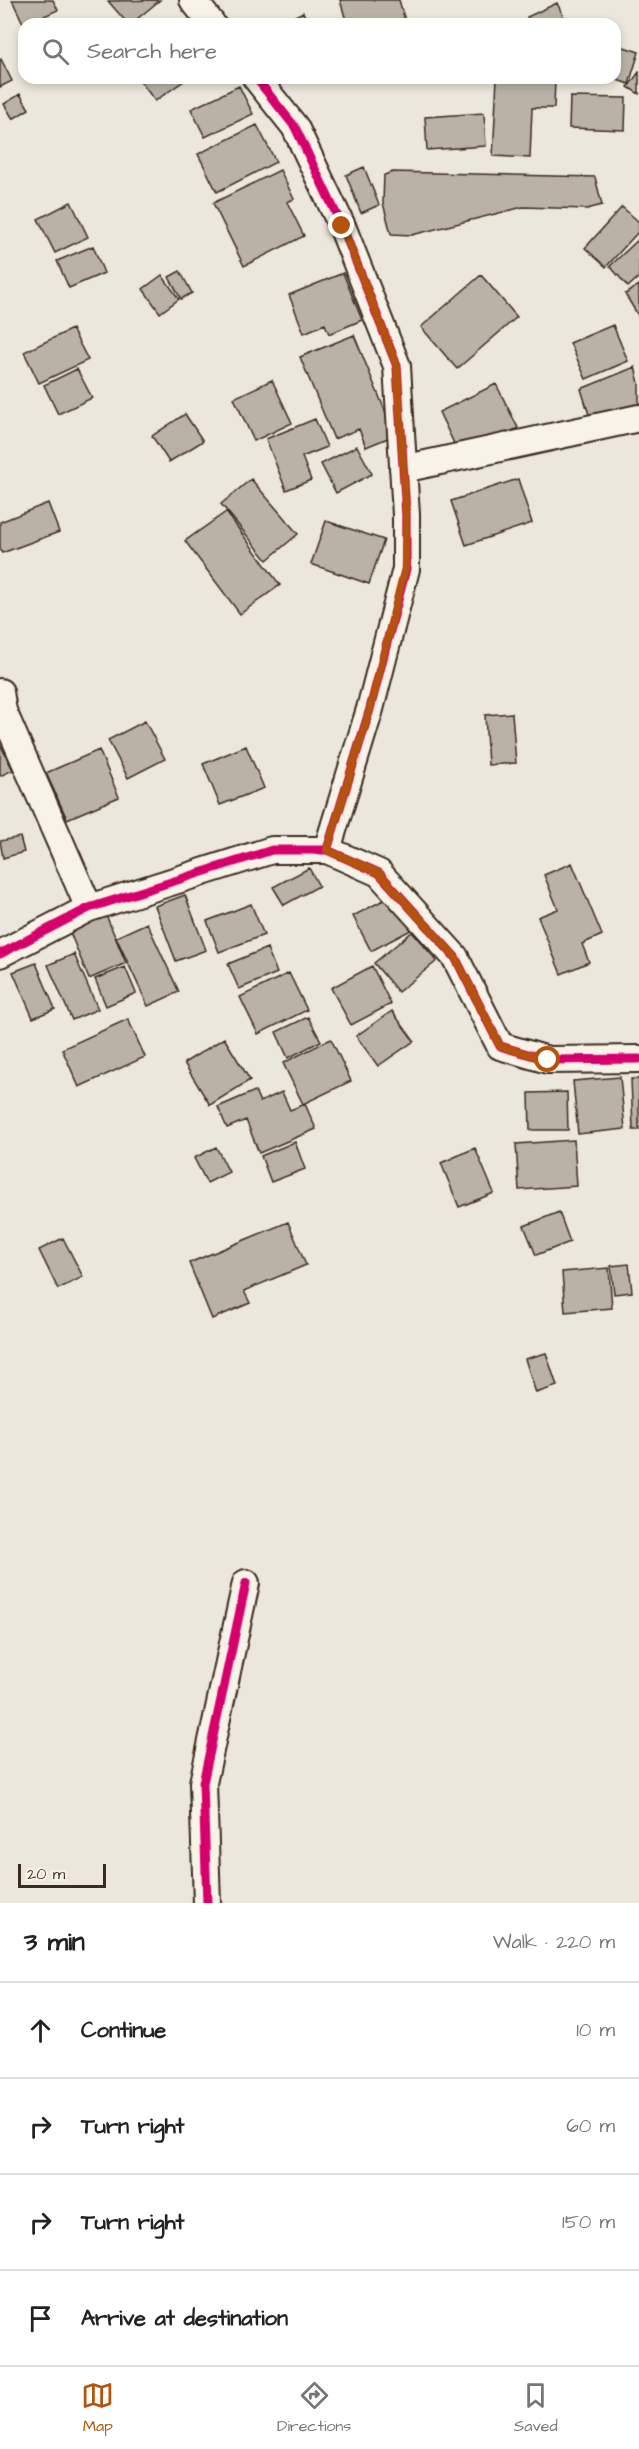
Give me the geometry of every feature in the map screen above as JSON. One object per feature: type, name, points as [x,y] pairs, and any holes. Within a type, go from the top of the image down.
[{"type":"street","points":[[193,0],[207,18]]},
{"type":"street","points":[[261,84],[295,127],[342,226],[397,366],[406,515],[405,568],[370,709],[327,850]]},
{"type":"street","points":[[403,469],[639,418]]},
{"type":"street","points":[[0,692],[3,711],[89,908]]},
{"type":"street","points":[[0,954],[89,908],[272,850],[327,850],[379,873],[455,957],[500,1046],[548,1060],[639,1059]]},
{"type":"street","points":[[207,1903],[203,1783],[246,1583]]},
{"type":"building","points":[[12,0],[53,0],[58,10],[40,18],[21,18]]},
{"type":"building","points":[[160,0],[138,18],[123,18],[108,1]]},
{"type":"building","points":[[340,0],[399,0],[404,18],[345,18]]},
{"type":"building","points":[[557,3],[564,18],[528,18]]},
{"type":"building","points":[[303,12],[306,18],[291,18]]},
{"type":"building","points":[[621,46],[639,52],[629,84],[621,81]]},
{"type":"building","points":[[0,60],[12,81],[0,87]]},
{"type":"building","points":[[639,72],[639,94],[628,87]]},
{"type":"building","points":[[142,84],[179,84],[155,101]]},
{"type":"building","points":[[497,84],[555,84],[554,108],[532,108],[530,158],[493,156]]},
{"type":"building","points":[[239,86],[253,114],[205,137],[191,109]]},
{"type":"building","points":[[20,94],[29,109],[13,119],[4,104]]},
{"type":"building","points":[[570,97],[626,98],[625,130],[569,128]]},
{"type":"building","points":[[484,113],[486,146],[427,150],[425,117]]},
{"type":"building","points":[[257,125],[276,162],[217,192],[198,154]]},
{"type":"building","points":[[364,167],[379,205],[361,213],[346,175]]},
{"type":"building","points":[[280,170],[294,199],[287,202],[304,236],[244,266],[213,203]]},
{"type":"building","points":[[393,172],[595,177],[602,205],[587,209],[523,207],[412,235],[391,234],[383,203],[384,175]]},
{"type":"building","points":[[71,202],[88,237],[55,253],[38,219]]},
{"type":"building","points":[[622,207],[639,222],[639,231],[606,267],[585,248]]},
{"type":"building","points":[[639,239],[639,277],[628,287],[610,266]]},
{"type":"building","points":[[93,246],[104,273],[69,288],[57,261]]},
{"type":"building","points":[[180,271],[192,293],[181,299],[169,277]]},
{"type":"building","points":[[343,273],[362,320],[329,334],[325,324],[304,333],[289,295]]},
{"type":"building","points":[[162,275],[179,299],[160,313],[143,289]]},
{"type":"building","points":[[481,275],[517,317],[457,369],[421,327]]},
{"type":"building","points":[[639,285],[639,317],[625,294]]},
{"type":"building","points":[[613,325],[628,361],[586,379],[570,343]]},
{"type":"building","points":[[72,329],[88,360],[39,383],[24,352]]},
{"type":"building","points":[[354,335],[395,435],[366,447],[359,429],[334,439],[300,357]]},
{"type":"building","points":[[635,367],[639,383],[639,407],[591,421],[581,389]]},
{"type":"building","points":[[77,369],[92,398],[58,414],[44,385]]},
{"type":"building","points":[[272,380],[292,423],[254,441],[234,398]]},
{"type":"building","points":[[496,384],[518,428],[460,456],[439,412]]},
{"type":"building","points":[[185,414],[203,441],[169,462],[152,436]]},
{"type":"building","points":[[315,419],[327,447],[302,457],[311,480],[286,490],[266,439]]},
{"type":"building","points":[[357,446],[372,474],[336,493],[321,464]]},
{"type":"building","points":[[251,479],[298,534],[267,560],[221,504]]},
{"type":"building","points":[[518,479],[532,523],[466,545],[451,501]]},
{"type":"building","points":[[48,503],[59,532],[2,553],[0,522]]},
{"type":"building","points":[[226,512],[280,585],[240,614],[185,541]]},
{"type":"building","points":[[326,521],[384,540],[369,584],[311,564]]},
{"type":"building","points":[[512,713],[516,763],[488,765],[485,715]]},
{"type":"building","points":[[145,721],[165,759],[128,778],[108,740]]},
{"type":"building","points":[[0,744],[13,770],[0,776]]},
{"type":"building","points":[[246,746],[264,788],[220,805],[203,764]]},
{"type":"building","points":[[99,750],[119,797],[67,819],[46,773]]},
{"type":"building","points":[[20,837],[24,852],[3,858],[0,841]]},
{"type":"building","points":[[572,863],[602,935],[582,944],[589,962],[561,974],[538,917],[558,909],[544,875]]},
{"type":"building","points":[[309,868],[319,886],[284,905],[273,887]]},
{"type":"building","points":[[185,895],[206,950],[176,961],[155,906]]},
{"type":"building","points":[[393,895],[411,930],[371,951],[353,916]]},
{"type":"building","points":[[251,904],[264,935],[219,952],[207,921]]},
{"type":"building","points":[[106,915],[126,963],[89,979],[69,930]]},
{"type":"building","points":[[147,923],[179,992],[148,1006],[116,937]]},
{"type":"building","points":[[412,932],[437,961],[398,992],[374,963]]},
{"type":"building","points":[[267,948],[277,973],[239,989],[228,964]]},
{"type":"building","points":[[74,954],[98,1009],[72,1020],[48,965]]},
{"type":"building","points":[[36,963],[55,1009],[33,1018],[13,972]]},
{"type":"building","points":[[372,966],[391,1004],[351,1025],[331,988]]},
{"type":"building","points":[[125,967],[136,993],[106,1006],[95,979]]},
{"type":"building","points":[[289,973],[307,1010],[258,1034],[240,997]]},
{"type":"building","points":[[392,1011],[414,1041],[378,1066],[356,1036]]},
{"type":"building","points":[[308,1017],[321,1041],[288,1058],[276,1032]]},
{"type":"building","points":[[128,1019],[145,1057],[79,1087],[62,1049]]},
{"type":"building","points":[[224,1038],[250,1080],[210,1105],[184,1063]]},
{"type":"building","points":[[331,1039],[351,1081],[303,1104],[283,1063]]},
{"type":"building","points":[[620,1077],[625,1129],[578,1134],[573,1081]]},
{"type":"building","points":[[631,1079],[639,1079],[639,1130],[633,1130]]},
{"type":"building","points":[[255,1091],[260,1102],[282,1092],[290,1110],[305,1104],[316,1129],[259,1153],[246,1120],[227,1128],[218,1107]]},
{"type":"building","points":[[567,1092],[568,1130],[530,1130],[529,1093]]},
{"type":"building","points":[[574,1140],[577,1186],[519,1190],[516,1144]]},
{"type":"building","points":[[295,1142],[305,1169],[271,1182],[261,1156]]},
{"type":"building","points":[[216,1147],[229,1172],[207,1183],[194,1158]]},
{"type":"building","points":[[475,1148],[494,1193],[459,1207],[441,1163]]},
{"type":"building","points":[[559,1212],[570,1242],[536,1255],[524,1226]]},
{"type":"building","points":[[288,1222],[306,1265],[244,1291],[250,1303],[212,1319],[189,1263]]},
{"type":"building","points":[[63,1238],[83,1277],[58,1289],[39,1250]]},
{"type":"building","points":[[629,1264],[632,1292],[614,1294],[611,1266]]},
{"type":"building","points":[[609,1268],[612,1308],[565,1312],[562,1272]]},
{"type":"building","points":[[546,1353],[557,1386],[536,1393],[525,1359]]},
{"type":"cycle path","points":[[261,84],[295,127],[342,226],[397,366],[406,515],[406,569],[370,709],[327,850]]},
{"type":"cycle path","points":[[0,954],[89,908],[272,850],[327,850],[379,873],[455,957],[500,1046],[548,1060],[639,1059]]},
{"type":"cycle path","points":[[207,1903],[203,1783],[246,1583]]},
{"type":"route","points":[[342,226],[397,366],[406,515],[405,568],[370,709],[327,850],[379,873],[455,957],[500,1046],[548,1060]]}]
